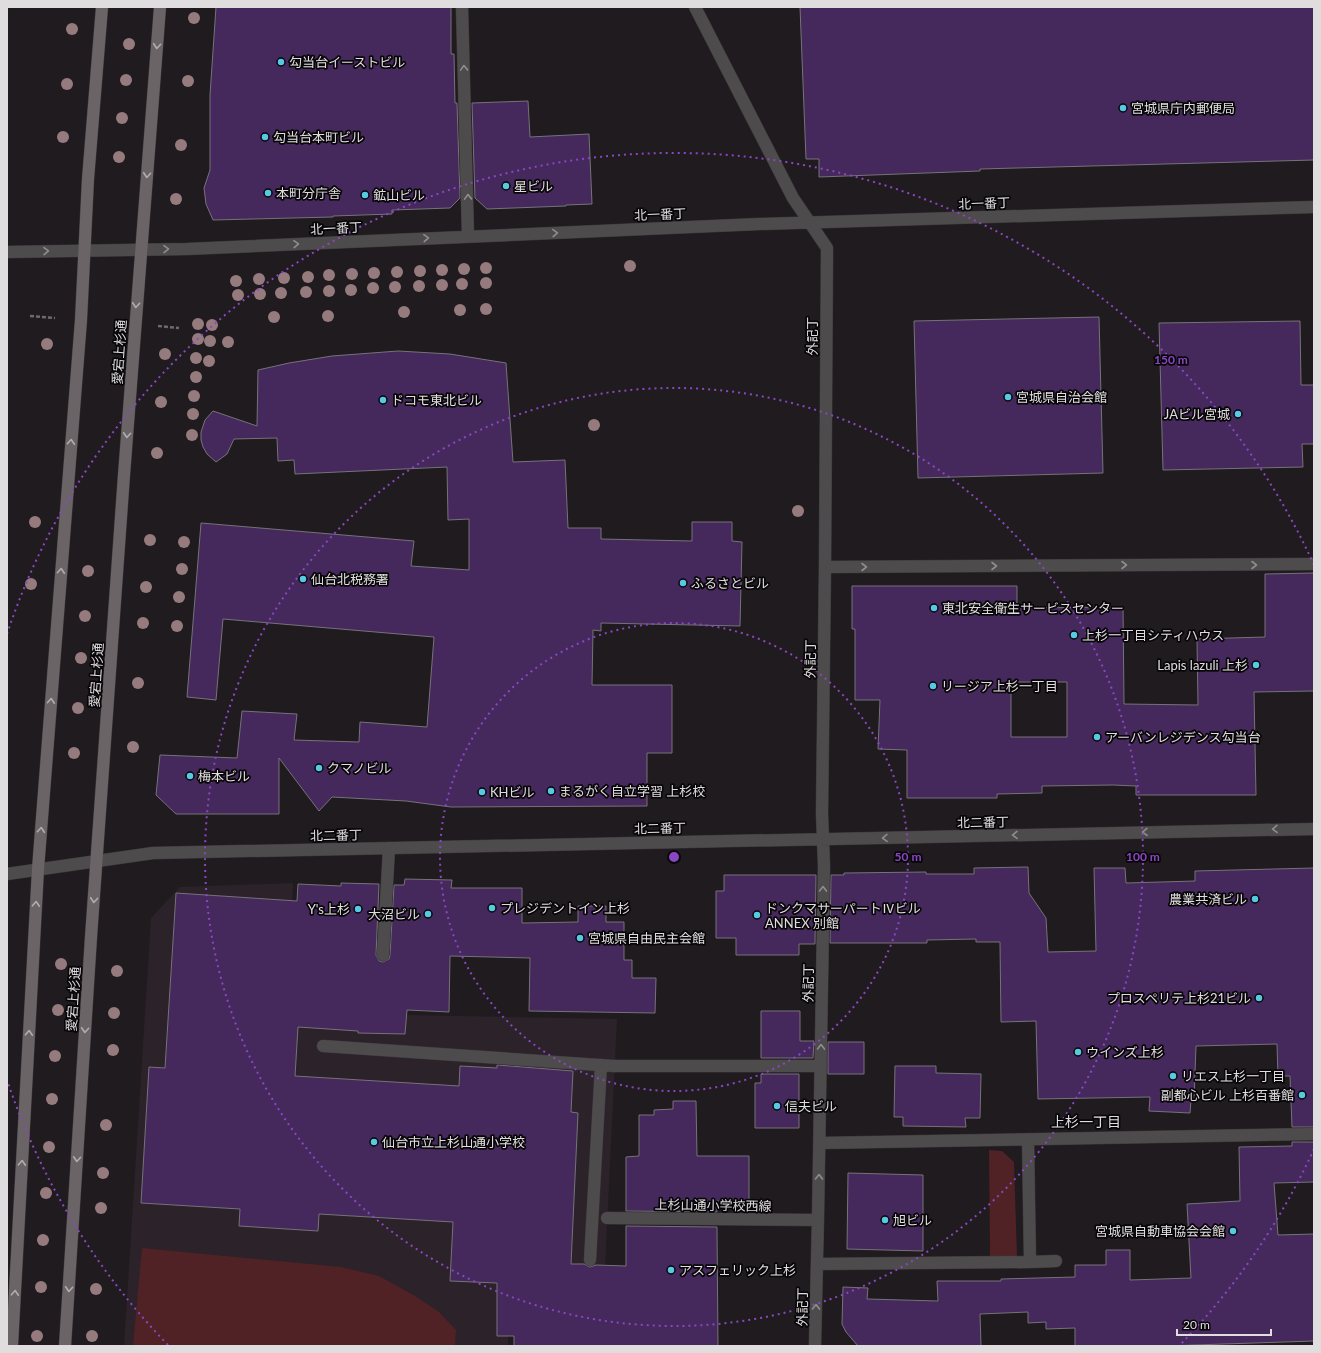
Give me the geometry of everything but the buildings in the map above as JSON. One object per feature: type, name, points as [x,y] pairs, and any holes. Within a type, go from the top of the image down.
[{"type":"street","points":[[12,1346],[38,869],[81,320],[88,179],[102,7]]},
{"type":"street","name":"愛宕上杉通","points":[[65,1346],[97,861],[160,7]]},
{"type":"street","points":[[462,7],[468,236]]},
{"type":"street","name":"外記丁","points":[[696,7],[793,198],[827,248],[821,1066],[815,1346]]},
{"type":"street","name":"北一番丁","points":[[7,252],[141,250],[810,222],[1314,207]]},
{"type":"street","points":[[825,567],[1314,564]]},
{"type":"street","name":"北二番丁","points":[[7,874],[153,853],[823,840],[1314,828]]},
{"type":"street","points":[[383,955],[389,848]]},
{"type":"street","points":[[323,1046],[614,1066],[821,1066]]},
{"type":"street","points":[[590,1260],[601,1065]]},
{"type":"street","points":[[820,1143],[1314,1134]]},
{"type":"street","points":[[1028,1140],[1030,1262]]},
{"type":"street","name":"上杉山通小学校西線","points":[[593,1217],[818,1220]]},
{"type":"street","points":[[817,1264],[1056,1261]]},
{"type":"path","points":[[30,316],[55,318]]},
{"type":"path","points":[[158,326],[180,328]]},
{"type":"shaded area","name":"仙台市立上杉山通小学校","points":[[293,883],[291,934],[317,1009],[407,1015],[617,1019],[603,1309],[508,1311],[508,1346],[124,1346],[151,918],[180,887]]},
{"type":"shaded area","points":[[989,1150],[1002,1151],[1014,1162],[1017,1257],[990,1257]]},
{"type":"shaded area","points":[[142,1248],[341,1267],[379,1276],[415,1296],[439,1312],[456,1330],[455,1346],[133,1346]]},
{"type":"place","name":"勾当台イーストビル","points":[[281,62]]},
{"type":"place","name":"宮城県庁内郵便局","points":[[1123,108]]},
{"type":"place","name":"勾当台本町ビル","points":[[265,137]]},
{"type":"place","name":"星ビル","points":[[506,186]]},
{"type":"place","name":"本町分庁舎","points":[[268,193]]},
{"type":"place","name":"鉱山ビル","points":[[365,195]]},
{"type":"place","name":"宮城県自治会館","points":[[1008,397]]},
{"type":"place","name":"ドコモ東北ビル","points":[[383,400]]},
{"type":"place","name":"JAビル宮城","points":[[1238,414]]},
{"type":"place","name":"仙台北税務署","points":[[303,579]]},
{"type":"place","name":"ふるさとビル","points":[[683,583]]},
{"type":"place","name":"東北安全衛生サービスセンター","points":[[934,608]]},
{"type":"place","name":"上杉一丁目シティハウス","points":[[1074,635]]},
{"type":"place","name":"Lapis lazuli 上杉","points":[[1256,665]]},
{"type":"place","name":"リージア上杉一丁目","points":[[933,686]]},
{"type":"place","name":"アーバンレジデンス勾当台","points":[[1097,737]]},
{"type":"place","name":"クマノビル","points":[[319,768]]},
{"type":"place","name":"梅本ビル","points":[[190,776]]},
{"type":"place","name":"まるがく自立学習 上杉校","points":[[551,791]]},
{"type":"place","name":"KHビル","points":[[482,792]]},
{"type":"place","name":"農業共済ビル","points":[[1255,899]]},
{"type":"place","name":"プレジデントイン上杉","points":[[492,908]]},
{"type":"place","name":"Y's上杉","points":[[358,909]]},
{"type":"place","name":"大沼ビル","points":[[428,914]]},
{"type":"place","name":"ドンクマサーパートⅣビル ANNEX 別館","points":[[757,915]]},
{"type":"place","name":"宮城県自由民主会館","points":[[580,938]]},
{"type":"place","name":"プロスペリテ上杉21ビル","points":[[1259,998]]},
{"type":"place","name":"ウインズ上杉","points":[[1078,1052]]},
{"type":"place","name":"リエス上杉一丁目","points":[[1173,1076]]},
{"type":"place","name":"副都心ビル 上杉百番館","points":[[1302,1095]]},
{"type":"place","name":"信夫ビル","points":[[777,1106]]},
{"type":"place","name":"仙台市立上杉山通小学校","points":[[374,1142]]},
{"type":"place","name":"旭ビル","points":[[885,1220]]},
{"type":"place","name":"宮城県自動車協会会館","points":[[1233,1231]]},
{"type":"place","name":"アスフェリック上杉","points":[[671,1270]]},
{"type":"district","name":"上杉一丁目","points":[[1086,1121]]}]
